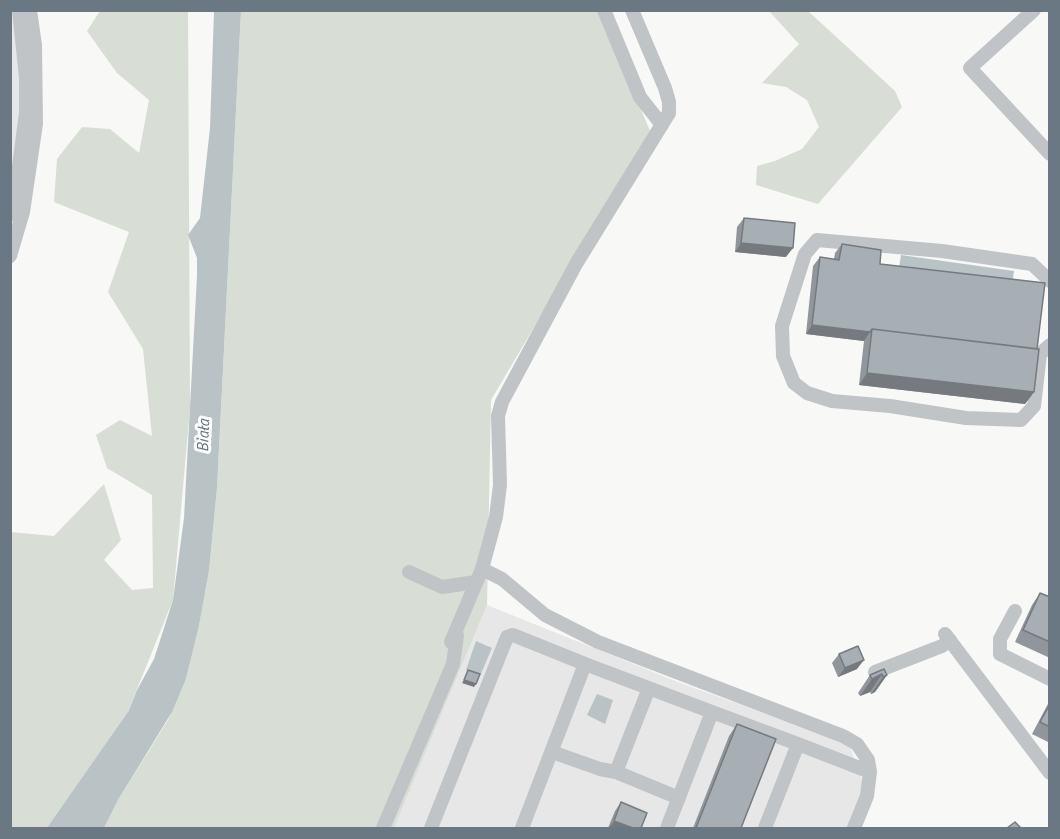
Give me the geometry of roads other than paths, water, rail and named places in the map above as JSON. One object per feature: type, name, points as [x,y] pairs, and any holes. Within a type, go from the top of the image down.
[{"type":"lane","points":[[10,215],[17,182],[26,113],[26,78],[19,10]]},
{"type":"lane","points":[[10,256],[23,212],[36,124],[35,45],[30,10]]},
{"type":"lane","points":[[604,10],[640,97],[662,125]]},
{"type":"lane","points":[[383,828],[453,664],[457,636],[452,638],[482,569],[496,517],[500,485],[498,416],[502,402],[576,264],[669,113],[669,102],[632,10]]},
{"type":"lane","points":[[1034,10],[970,68],[1050,154]]},
{"type":"lane","points":[[1050,281],[1032,264],[942,251],[817,240],[805,254],[782,326],[783,356],[794,383],[807,393],[832,401],[890,406],[966,418],[1022,420],[1034,406],[1040,354],[1050,345]]},
{"type":"lane","points":[[482,569],[502,579],[545,615],[597,642],[843,736],[857,744],[868,760],[870,772],[867,796],[854,828]]},
{"type":"lane","points":[[409,572],[442,587],[476,582]]},
{"type":"lane","points":[[1016,611],[1000,639],[1000,654],[1050,679]]},
{"type":"lane","points":[[431,828],[507,637],[513,635],[870,772]]},
{"type":"lane","points":[[875,672],[942,646],[947,637],[1050,772]]},
{"type":"lane","points":[[522,828],[585,664]]},
{"type":"lane","points":[[616,772],[649,688]]},
{"type":"lane","points":[[667,828],[712,712]]},
{"type":"lane","points":[[765,828],[798,744]]},
{"type":"lane","points":[[552,752],[600,769],[616,772],[679,798]]},
{"type":"water","name":"Biała","points":[[214,11],[241,11],[217,488],[209,571],[199,626],[186,679],[172,712],[118,800],[104,828],[47,828],[128,712],[154,659],[173,600],[184,518],[197,276],[197,258],[188,235],[200,218],[210,128]]},
{"type":"water","points":[[901,255],[1014,271],[1012,285],[899,268]]},
{"type":"water","points":[[476,641],[492,648],[480,676],[466,670]]},
{"type":"water","points":[[597,694],[613,700],[605,724],[587,715]]}]
